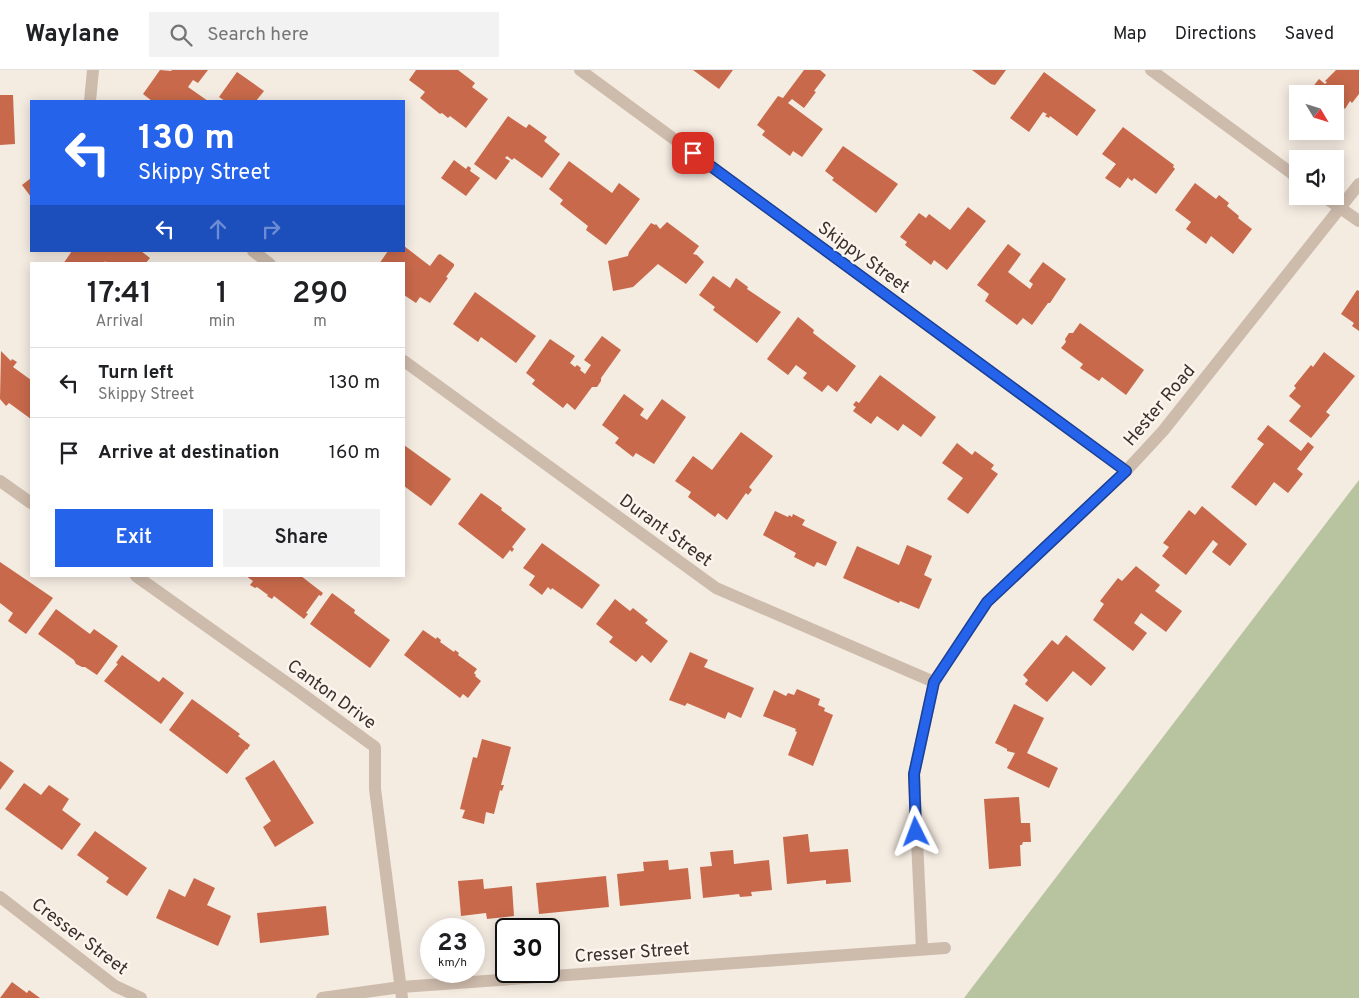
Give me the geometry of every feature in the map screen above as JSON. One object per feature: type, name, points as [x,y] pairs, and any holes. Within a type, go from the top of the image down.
[{"type":"street","points":[[90,100],[93,70]]},
{"type":"street","name":"Skippy Street","points":[[580,70],[1126,471]]},
{"type":"street","points":[[1151,70],[1289,171]]},
{"type":"street","name":"Hester Road","points":[[922,949],[914,774],[934,682],[987,602],[1126,471],[1164,431],[1359,184]]},
{"type":"street","points":[[1336,205],[1359,222]]},
{"type":"street","points":[[254,252],[267,262]]},
{"type":"street","name":"Durant Street","points":[[405,362],[716,588],[934,682]]},
{"type":"street","points":[[0,481],[30,502]]},
{"type":"street","name":"Canton Drive","points":[[137,577],[375,747],[376,789],[402,992]]},
{"type":"street","name":"Cresser Street","points":[[0,897],[115,986],[141,998]]},
{"type":"street","name":"Cresser Street","points":[[322,998],[945,948]]},
{"type":"green space","points":[[1359,480],[1359,998],[964,998]]},
{"type":"building","points":[[160,70],[208,70],[198,83],[193,80],[188,87],[207,100],[151,100],[143,94]]},
{"type":"building","points":[[416,70],[458,70],[475,83],[472,87],[488,99],[466,128],[450,116],[448,118],[442,113],[440,114],[420,98],[425,92],[409,80]]},
{"type":"building","points":[[693,70],[733,70],[719,89]]},
{"type":"building","points":[[804,70],[820,70],[826,75],[804,108],[792,99],[788,103],[823,129],[802,157],[793,151],[790,156],[762,135],[765,131],[757,125],[778,96],[783,98]]},
{"type":"building","points":[[972,70],[1006,70],[995,85]]},
{"type":"building","points":[[1336,70],[1359,70],[1359,94],[1352,103],[1350,101],[1345,109],[1344,85],[1314,85],[1319,79],[1325,84],[1327,82],[1325,81]]},
{"type":"building","points":[[237,72],[264,91],[257,100],[224,100],[219,97]]},
{"type":"building","points":[[1044,72],[1096,110],[1077,136],[1050,116],[1049,118],[1045,116],[1047,114],[1043,112],[1029,132],[1010,118]]},
{"type":"building","points":[[0,95],[13,95],[15,144],[0,145]]},
{"type":"building","points":[[508,116],[526,128],[529,124],[547,137],[544,141],[560,154],[542,178],[514,158],[512,160],[507,156],[505,158],[510,161],[496,180],[474,164]]},
{"type":"building","points":[[1123,127],[1174,165],[1175,169],[1156,194],[1134,178],[1132,181],[1128,178],[1129,176],[1120,188],[1105,178],[1116,164],[1102,154]]},
{"type":"building","points":[[843,146],[898,184],[876,213],[832,180],[834,178],[825,171]]},
{"type":"building","points":[[454,160],[466,169],[468,166],[471,168],[470,171],[480,178],[466,196],[441,178]]},
{"type":"building","points":[[569,161],[612,193],[619,183],[640,199],[606,245],[586,230],[588,226],[560,204],[563,200],[549,189]]},
{"type":"building","points":[[30,179],[30,196],[22,185]]},
{"type":"building","points":[[1195,183],[1216,199],[1219,195],[1229,203],[1227,206],[1252,229],[1233,254],[1211,236],[1206,244],[1186,229],[1191,222],[1175,210]]},
{"type":"building","points":[[968,207],[986,221],[947,270],[934,260],[931,265],[905,245],[907,242],[900,237],[919,213],[926,218],[929,214],[950,230]]},
{"type":"building","points":[[667,222],[699,246],[693,254],[697,255],[704,262],[686,284],[658,264],[633,287],[613,291],[608,261],[628,256],[651,223],[656,224],[660,229]]},
{"type":"building","points":[[1008,244],[1021,254],[1008,272],[1030,289],[1033,284],[1029,281],[1043,262],[1066,279],[1032,325],[1023,318],[1017,325],[985,301],[989,294],[977,285]]},
{"type":"building","points":[[405,247],[430,266],[440,254],[454,264],[454,266],[430,303],[420,297],[416,303],[405,296],[405,262],[380,262],[387,252],[405,252]]},
{"type":"building","points":[[71,252],[142,252],[150,258],[147,262],[64,262]]},
{"type":"building","points":[[713,276],[730,288],[736,278],[748,287],[747,289],[781,312],[757,343],[713,310],[715,307],[699,295]]},
{"type":"building","points":[[1357,290],[1359,291],[1359,331],[1352,326],[1354,323],[1341,314]]},
{"type":"building","points":[[475,292],[536,336],[516,363],[481,337],[478,342],[453,324]]},
{"type":"building","points":[[798,317],[814,330],[813,333],[856,366],[837,392],[828,385],[822,392],[803,378],[807,373],[796,365],[788,375],[767,359]]},
{"type":"building","points":[[1080,323],[1144,370],[1126,395],[1102,377],[1099,381],[1080,368],[1083,364],[1061,348],[1066,342],[1065,339],[1069,333],[1073,333]]},
{"type":"building","points":[[602,336],[621,350],[601,378],[597,387],[592,387],[575,410],[567,403],[563,408],[532,384],[535,380],[526,373],[550,339],[575,356],[570,363],[575,367],[577,365],[585,374],[591,365],[584,360]]},
{"type":"building","points":[[1,351],[11,361],[12,359],[17,362],[13,367],[30,379],[30,418],[9,403],[6,406],[0,399]]},
{"type":"building","points":[[1324,352],[1355,376],[1326,412],[1330,415],[1311,438],[1289,421],[1301,406],[1289,396],[1296,388],[1294,386],[1311,365],[1313,367]]},
{"type":"building","points":[[880,375],[936,417],[921,437],[903,424],[898,431],[877,416],[871,424],[853,411],[856,407],[853,405],[856,401],[859,403]]},
{"type":"building","points":[[624,394],[644,409],[640,415],[647,420],[662,399],[686,417],[654,464],[636,453],[633,457],[615,443],[619,438],[602,425]]},
{"type":"building","points":[[1268,425],[1301,451],[1308,442],[1314,447],[1297,469],[1303,474],[1288,493],[1274,482],[1256,506],[1231,487],[1264,444],[1257,439]]},
{"type":"building","points":[[741,432],[773,456],[749,487],[752,490],[748,495],[746,493],[727,520],[718,513],[715,517],[688,497],[691,492],[675,481],[693,456],[712,470]]},
{"type":"building","points":[[957,443],[972,455],[975,451],[994,465],[991,469],[998,474],[968,514],[947,499],[963,478],[942,463]]},
{"type":"building","points":[[405,446],[451,479],[431,506],[405,487]]},
{"type":"building","points":[[481,493],[526,529],[512,547],[514,549],[512,552],[510,550],[503,559],[458,524]]},
{"type":"building","points":[[1202,506],[1247,544],[1230,566],[1212,552],[1218,544],[1213,540],[1186,575],[1162,556],[1169,547],[1163,543],[1189,510],[1195,515]]},
{"type":"building","points":[[775,511],[788,517],[789,515],[792,517],[793,514],[805,520],[802,525],[837,542],[826,566],[817,562],[814,567],[794,557],[796,553],[763,535]]},
{"type":"building","points":[[542,543],[600,585],[582,609],[552,588],[551,590],[548,587],[542,595],[529,585],[535,576],[523,568]]},
{"type":"building","points":[[907,545],[932,556],[924,575],[932,579],[919,609],[900,601],[899,603],[843,578],[857,546],[899,565]]},
{"type":"building","points":[[0,562],[53,598],[26,634],[8,621],[13,613],[0,603]]},
{"type":"building","points":[[1136,566],[1160,585],[1155,591],[1182,611],[1166,632],[1141,613],[1134,623],[1147,633],[1133,651],[1093,620],[1104,604],[1100,601],[1118,578],[1122,581]]},
{"type":"building","points":[[247,577],[302,577],[323,593],[321,596],[319,595],[304,619],[274,596],[272,599],[257,587],[255,588],[250,585],[253,581]]},
{"type":"building","points":[[332,593],[355,610],[354,613],[390,640],[370,668],[310,624]]},
{"type":"building","points":[[615,599],[630,611],[633,608],[648,620],[645,623],[668,641],[651,663],[642,655],[636,662],[609,642],[613,637],[596,624]]},
{"type":"building","points":[[56,609],[90,634],[94,629],[118,646],[97,675],[85,667],[76,664],[74,660],[38,634]]},
{"type":"building","points":[[423,630],[436,639],[437,637],[441,640],[440,642],[454,652],[455,650],[459,653],[458,655],[477,669],[474,673],[475,676],[481,681],[468,698],[463,694],[460,698],[404,655]]},
{"type":"building","points":[[1066,635],[1106,668],[1091,686],[1073,671],[1047,702],[1025,684],[1028,680],[1023,675],[1052,640],[1058,645]]},
{"type":"building","points":[[690,652],[708,660],[704,667],[754,688],[741,718],[728,712],[725,719],[687,703],[685,706],[669,700]]},
{"type":"building","points":[[122,655],[159,682],[163,677],[184,693],[161,724],[104,681],[118,664],[116,663]]},
{"type":"building","points":[[797,689],[820,699],[818,705],[825,708],[824,711],[833,715],[813,766],[788,755],[797,732],[795,731],[796,729],[763,716],[774,690],[786,696],[788,693],[794,695]]},
{"type":"building","points":[[192,699],[240,734],[238,736],[250,745],[227,774],[169,730]]},
{"type":"building","points":[[1014,704],[1044,718],[1027,753],[1058,768],[1049,788],[1007,768],[1015,753],[1007,751],[1007,749],[995,743]]},
{"type":"building","points":[[482,739],[511,747],[501,785],[504,785],[502,791],[500,790],[494,814],[486,812],[484,824],[462,818],[465,810],[460,809],[473,757],[477,758]]},
{"type":"building","points":[[274,760],[314,823],[275,847],[263,827],[271,821],[245,778]]},
{"type":"building","points":[[0,761],[14,771],[0,790]]},
{"type":"building","points":[[24,783],[41,795],[49,785],[69,799],[62,810],[81,824],[62,850],[5,809]]},
{"type":"building","points":[[1019,797],[1021,823],[1030,823],[1031,842],[1023,842],[1020,845],[1021,866],[989,869],[984,799]]},
{"type":"building","points":[[95,831],[147,868],[127,896],[106,882],[109,878],[77,855]]},
{"type":"building","points":[[808,834],[810,852],[848,849],[851,882],[826,884],[826,880],[787,884],[783,837]]},
{"type":"building","points":[[733,850],[734,864],[769,860],[772,890],[751,892],[752,896],[740,897],[739,894],[703,898],[700,867],[712,866],[710,852]]},
{"type":"building","points":[[668,860],[669,870],[688,868],[691,899],[620,906],[617,874],[644,871],[643,862]]},
{"type":"building","points":[[606,876],[609,907],[539,914],[536,883]]},
{"type":"building","points":[[194,878],[215,888],[207,905],[231,916],[218,946],[156,918],[169,889],[185,897]]},
{"type":"building","points":[[483,879],[484,889],[512,886],[514,916],[487,919],[486,913],[461,916],[458,881]]},
{"type":"building","points":[[326,906],[329,935],[260,943],[257,913]]},
{"type":"building","points":[[12,982],[27,993],[29,990],[40,998],[0,998]]},
{"type":"route","points":[[693,153],[1126,471],[987,602],[934,682],[914,774],[916,832]]}]
